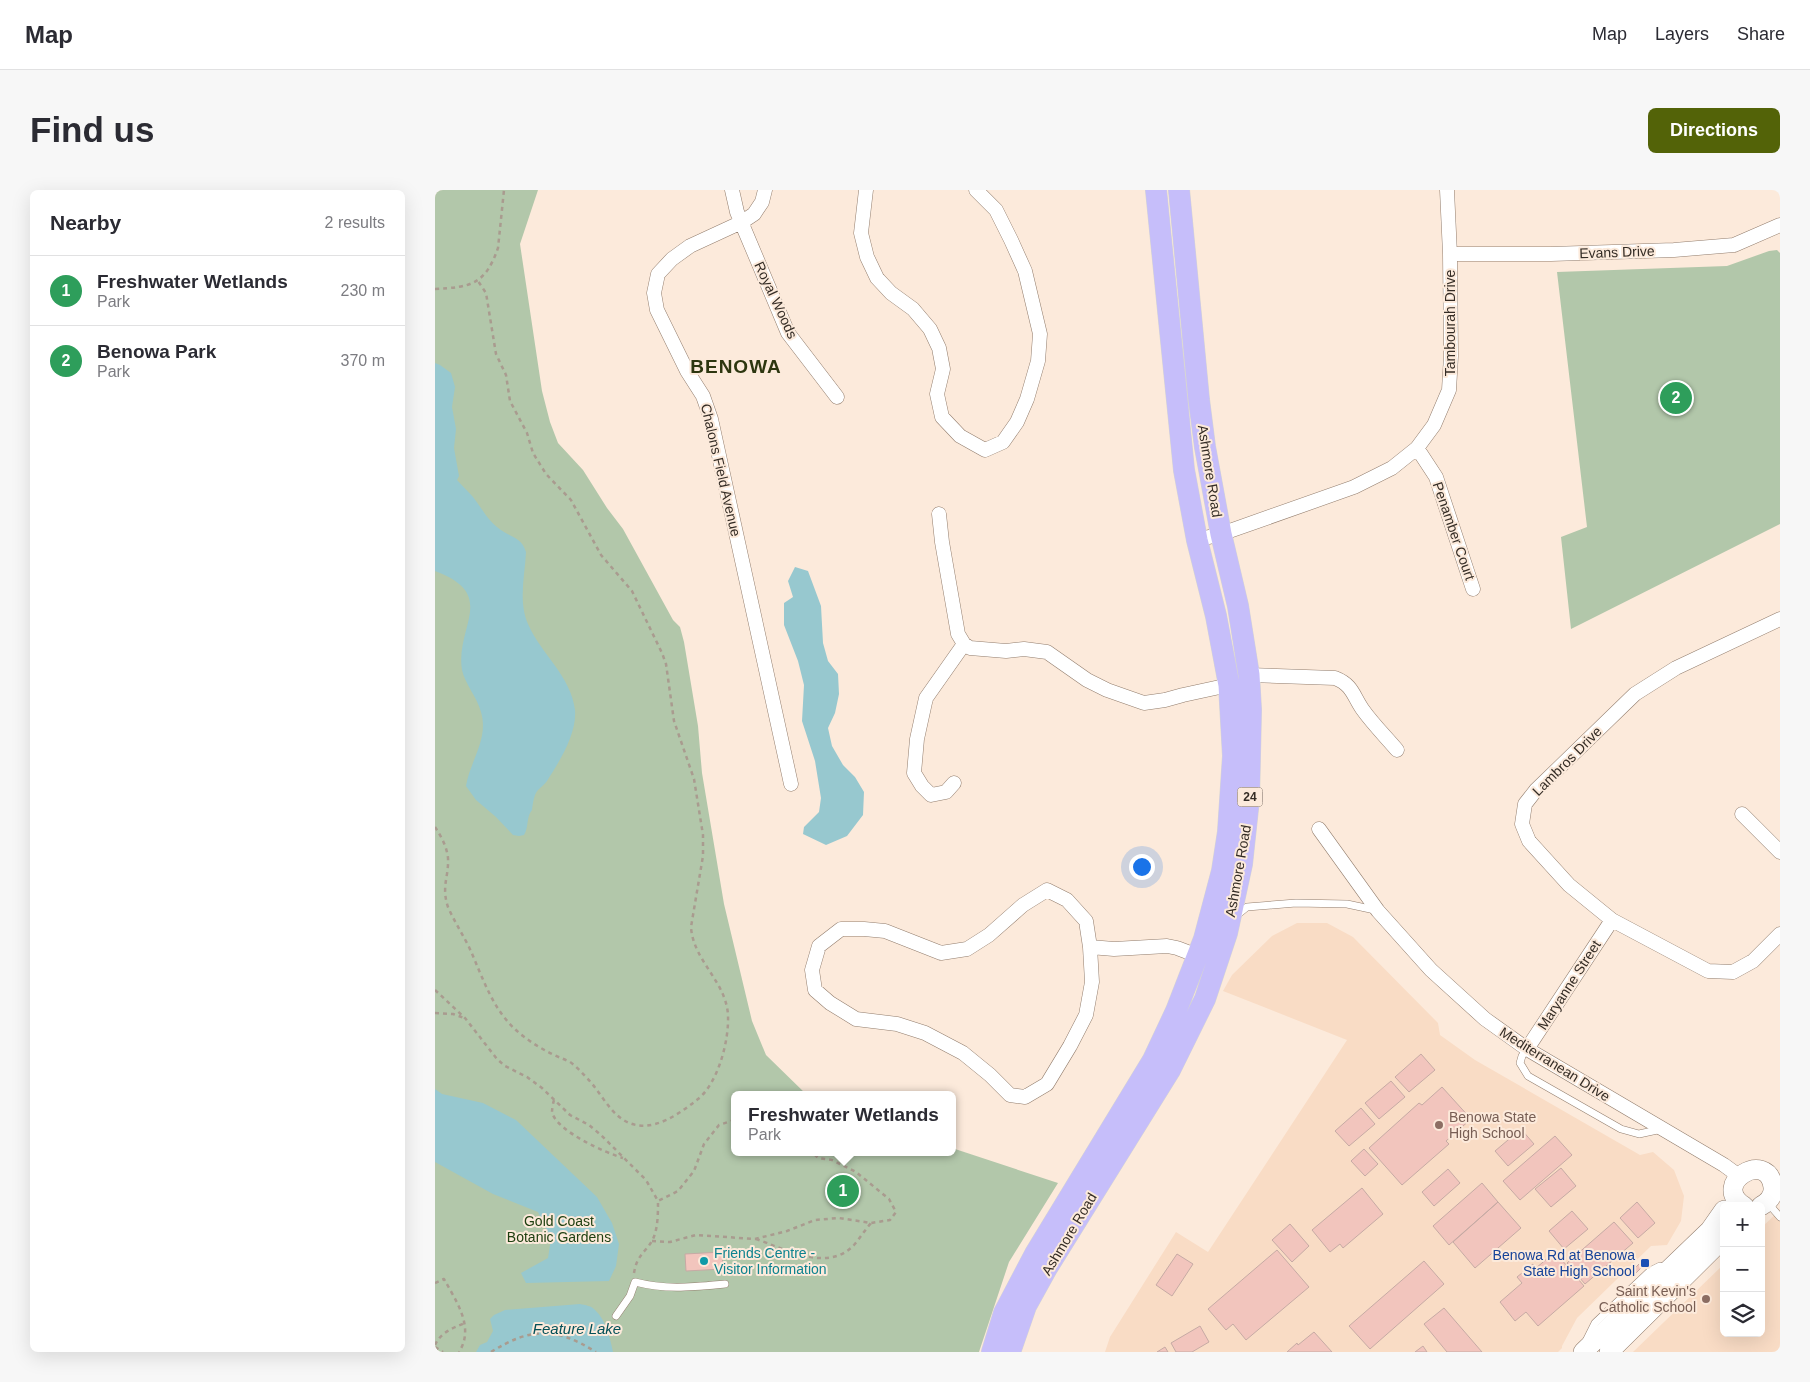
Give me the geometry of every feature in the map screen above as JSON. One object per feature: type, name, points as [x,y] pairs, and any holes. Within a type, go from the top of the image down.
[{"type":"main road","name":"Ashmore Road","points":[[992,1352],[1004,1313],[1035,1254],[1153,1060],[1176,1011],[1198,956],[1222,871],[1229,819],[1233,756],[1229,685],[1216,616],[1197,540],[1181,450],[1156,190]]},
{"type":"main road","name":"Ashmore Road","points":[[1010,1352],[1026,1306],[1047,1268],[1170,1070],[1205,999],[1230,919],[1242,864],[1249,799],[1251,710],[1249,674],[1238,606],[1221,534],[1199,400],[1179,190]]},
{"type":"main road","points":[[1736,1195],[1749,1170],[1762,1171],[1773,1169],[1773,1192],[1765,1203]]},
{"type":"main road","points":[[1583,1352],[1710,1230],[1720,1216]]},
{"type":"main road","points":[[1609,1352],[1720,1242]]},
{"type":"street","name":"Royal Woods","points":[[732,190],[737,212],[788,333],[837,397]]},
{"type":"street","name":"Chalons Field Avenue","points":[[765,190],[762,202],[754,214],[742,222],[690,246],[672,259],[658,274],[653,293],[657,310],[687,371],[703,396],[711,419],[791,784]]},
{"type":"street","points":[[866,190],[861,233],[867,258],[877,278],[891,293],[913,309],[930,329],[939,348],[943,369],[937,394],[941,417],[960,436],[985,450],[1003,442],[1017,422],[1027,399],[1038,362],[1040,334],[1025,271],[995,210],[976,190]]},
{"type":"street","name":"Tambourah Drive","points":[[1197,540],[1221,534],[1354,487],[1392,468],[1417,448],[1434,425],[1449,390],[1451,356],[1447,190]]},
{"type":"street","name":"Evans Drive","points":[[1450,254],[1551,254],[1645,251],[1734,245],[1780,224]]},
{"type":"street","name":"Penamber Court","points":[[1417,448],[1436,477],[1473,589]]},
{"type":"street","points":[[939,514],[941,542],[958,634],[964,644],[970,648],[1006,651],[1023,649],[1047,652],[1087,680],[1107,690],[1143,702],[1165,700],[1229,685]]},
{"type":"street","name":"Lambros Drive","points":[[1780,619],[1676,668],[1635,694],[1536,790],[1525,804],[1522,824],[1529,841],[1569,885],[1612,920],[1707,971],[1733,972],[1753,961],[1780,934]]},
{"type":"street","points":[[954,783],[946,792],[931,795],[922,786],[914,772],[915,756],[925,698],[964,644]]},
{"type":"street","points":[[1249,674],[1335,678],[1345,682],[1353,691],[1363,710],[1397,750]]},
{"type":"street","points":[[1742,814],[1780,852]]},
{"type":"street","name":"Mediterranean Drive","points":[[1319,829],[1378,911],[1438,975],[1485,1019],[1527,1049],[1724,1165],[1736,1195]]},
{"type":"street","points":[[1047,890],[1067,900],[1086,921],[1090,947],[1092,982],[1085,1015],[1070,1046],[1047,1084],[1025,1097],[1010,1095],[990,1075],[963,1053],[925,1033],[897,1024],[855,1019],[830,1003],[815,990],[811,970],[819,946],[841,929],[864,928],[885,931],[941,953],[967,949],[989,935],[1023,905],[1047,890]]},
{"type":"street","name":"Maryanne Street","points":[[1527,1049],[1612,920]]},
{"type":"street","points":[[1090,947],[1114,949],[1167,946],[1198,956]]},
{"type":"lane","points":[[1230,919],[1247,908],[1296,903],[1347,904],[1378,911]]},
{"type":"lane","points":[[1527,1049],[1521,1056],[1520,1063],[1528,1076],[1621,1129],[1639,1134],[1662,1129]]},
{"type":"lane","points":[[1765,1205],[1780,1217]]},
{"type":"lane","points":[[616,1316],[630,1296],[635,1282],[654,1287],[677,1288],[725,1284]]},
{"type":"path","points":[[435,289],[460,288],[478,281],[490,266],[498,248],[504,190]]},
{"type":"path","points":[[435,827],[448,859],[444,884],[448,906],[488,993],[496,1008],[511,1026],[541,1049],[569,1062],[588,1078],[613,1111],[622,1119],[633,1124],[643,1127],[651,1126],[673,1116],[701,1097],[718,1070],[726,1037],[728,1016],[727,1006],[720,986],[700,956],[691,936],[703,856],[703,835],[694,779],[674,721],[666,664],[659,644],[632,591],[601,555],[571,500],[546,474],[536,458],[527,434],[510,402],[506,375],[496,354],[486,293],[478,281]]},
{"type":"path","points":[[435,990],[465,1018],[497,1059],[505,1066],[527,1076],[570,1115],[589,1124],[646,1180],[658,1201],[658,1219],[652,1241],[638,1257],[634,1270],[635,1282]]},
{"type":"path","points":[[435,1013],[453,1014],[465,1018]]},
{"type":"path","points":[[554,1100],[552,1112],[559,1124],[599,1149],[626,1159]]},
{"type":"path","points":[[658,1201],[678,1191],[694,1171],[704,1144],[719,1125],[731,1121]]},
{"type":"path","points":[[755,1239],[787,1231],[815,1220],[839,1218],[871,1223],[890,1220],[896,1212],[889,1199],[856,1172],[832,1160],[816,1156]]},
{"type":"path","points":[[652,1241],[669,1242],[696,1235],[755,1239],[796,1254],[821,1258],[836,1256],[854,1246],[871,1223]]},
{"type":"path","points":[[435,1283],[444,1279],[457,1302],[465,1323],[465,1343],[459,1352]]},
{"type":"path","points":[[443,1352],[436,1348],[438,1338],[447,1331],[465,1323]]},
{"type":"path","points":[[491,1352],[527,1334],[547,1333],[564,1335],[581,1342],[596,1352]]},
{"type":"shaded area","name":"Benowa State High School","points":[[1297,923],[1327,923],[1353,937],[1438,1023],[1440,1035],[1475,1060],[1640,1155],[1653,1152],[1674,1170],[1684,1196],[1681,1221],[1667,1245],[1651,1246],[1577,1318],[1562,1348],[1558,1352],[1105,1352],[1110,1337],[1176,1232],[1208,1252],[1347,1040],[1223,991],[1232,975],[1272,936]]},
{"type":"shaded area","name":"Saint Kevin's Catholic School","points":[[1780,1210],[1780,1352],[1633,1352],[1720,1268],[1720,1337],[1765,1337],[1765,1224]]},
{"type":"green space","name":"Gold Coast Botanic Gardens","points":[[435,190],[538,190],[520,244],[542,391],[550,422],[558,443],[583,470],[623,529],[673,620],[680,627],[698,726],[702,773],[724,904],[752,1021],[766,1055],[803,1091],[731,1091],[731,1156],[956,1156],[956,1149],[1058,1183],[1009,1262],[979,1352],[435,1352]]},
{"type":"green space","points":[[1777,250],[1780,253],[1780,524],[1571,629],[1561,537],[1587,527],[1557,272],[1727,266]]},
{"type":"water","points":[[435,363],[451,373],[455,387],[452,407],[456,429],[454,448],[459,476],[457,480],[473,497],[494,525],[522,544],[526,552],[523,588],[525,615],[540,645],[568,686],[575,710],[573,729],[566,747],[547,781],[537,791],[526,832],[524,835],[519,836],[513,835],[476,800],[466,786],[481,741],[483,722],[479,706],[462,670],[461,654],[470,613],[470,601],[465,590],[454,580],[435,571]]},
{"type":"water","points":[[795,567],[808,571],[821,606],[823,643],[828,661],[838,674],[839,694],[835,713],[828,728],[832,746],[843,765],[855,777],[864,792],[863,815],[847,836],[826,845],[803,834],[804,827],[819,812],[821,798],[815,761],[802,721],[804,685],[798,661],[784,625],[784,603],[793,597],[788,581]]},
{"type":"water","points":[[435,1089],[442,1094],[483,1103],[516,1120],[597,1197],[612,1223],[619,1244],[616,1266],[609,1281],[526,1283],[521,1273],[548,1258],[551,1239],[538,1212],[493,1194],[435,1162]]},
{"type":"water","name":"Feature Lake","points":[[580,1304],[592,1308],[599,1314],[607,1330],[613,1352],[476,1352],[480,1345],[487,1342],[493,1331],[490,1319],[494,1315],[505,1310]]},
{"type":"building","points":[[1421,1054],[1435,1070],[1409,1092],[1395,1077]]},
{"type":"building","points":[[1391,1081],[1405,1097],[1379,1119],[1365,1103]]},
{"type":"building","points":[[1442,1087],[1471,1119],[1446,1141],[1449,1144],[1402,1185],[1369,1148],[1419,1103],[1422,1105]]},
{"type":"building","points":[[1361,1108],[1375,1124],[1349,1146],[1335,1131]]},
{"type":"building","points":[[1521,1129],[1534,1144],[1508,1166],[1495,1151]]},
{"type":"building","points":[[1555,1136],[1572,1155],[1520,1200],[1503,1181]]},
{"type":"building","points":[[1364,1149],[1378,1164],[1365,1176],[1351,1161]]},
{"type":"building","points":[[1561,1168],[1576,1186],[1551,1207],[1535,1189]]},
{"type":"building","points":[[1448,1169],[1460,1183],[1434,1206],[1422,1192]]},
{"type":"building","points":[[1482,1183],[1498,1202],[1449,1245],[1433,1226]]},
{"type":"building","points":[[1362,1188],[1383,1214],[1343,1248],[1340,1244],[1330,1252],[1312,1230]]},
{"type":"building","points":[[1498,1202],[1521,1228],[1475,1268],[1453,1242]]},
{"type":"building","points":[[1637,1202],[1655,1223],[1638,1238],[1620,1218]]},
{"type":"building","points":[[1572,1211],[1588,1229],[1564,1249],[1549,1231]]},
{"type":"building","points":[[1614,1222],[1633,1243],[1585,1284],[1567,1263]]},
{"type":"building","points":[[1290,1224],[1309,1246],[1292,1262],[1272,1240]]},
{"type":"building","points":[[1277,1250],[1309,1287],[1246,1340],[1233,1324],[1226,1330],[1208,1309]]},
{"type":"building","name":"Friends Centre - Visitor Information","points":[[722,1252],[723,1269],[686,1271],[685,1254]]},
{"type":"building","points":[[1555,1252],[1584,1286],[1538,1326],[1526,1312],[1515,1321],[1500,1302],[1522,1283],[1517,1277],[1533,1264],[1536,1268]]},
{"type":"building","points":[[1177,1254],[1193,1264],[1172,1296],[1156,1285]]},
{"type":"building","points":[[1644,1259],[1647,1262],[1635,1274],[1632,1271]]},
{"type":"building","points":[[1424,1261],[1444,1284],[1370,1349],[1349,1326]]},
{"type":"building","points":[[1444,1308],[1482,1352],[1447,1352],[1424,1324]]},
{"type":"building","points":[[1200,1326],[1209,1342],[1192,1352],[1176,1352],[1171,1343]]},
{"type":"building","points":[[1314,1332],[1332,1352],[1287,1352],[1297,1343],[1298,1345]]},
{"type":"building","points":[[1423,1346],[1427,1352],[1415,1352]]},
{"type":"building","points":[[1165,1347],[1168,1352],[1157,1352]]},
{"type":"place","name":"Benowa Park","points":[[1676,398]]},
{"type":"place","name":"Benowa State High School","points":[[1439,1125]]},
{"type":"place","name":"Freshwater Wetlands","points":[[843,1191]]},
{"type":"place","name":"Friends Centre - Visitor Information","points":[[704,1261]]},
{"type":"place","name":"Benowa Rd at Benowa State High School","points":[[1645,1263]]},
{"type":"place","name":"Saint Kevin's Catholic School","points":[[1706,1299]]},
{"type":"district","name":"BENOWA","points":[[736,366]]}]
